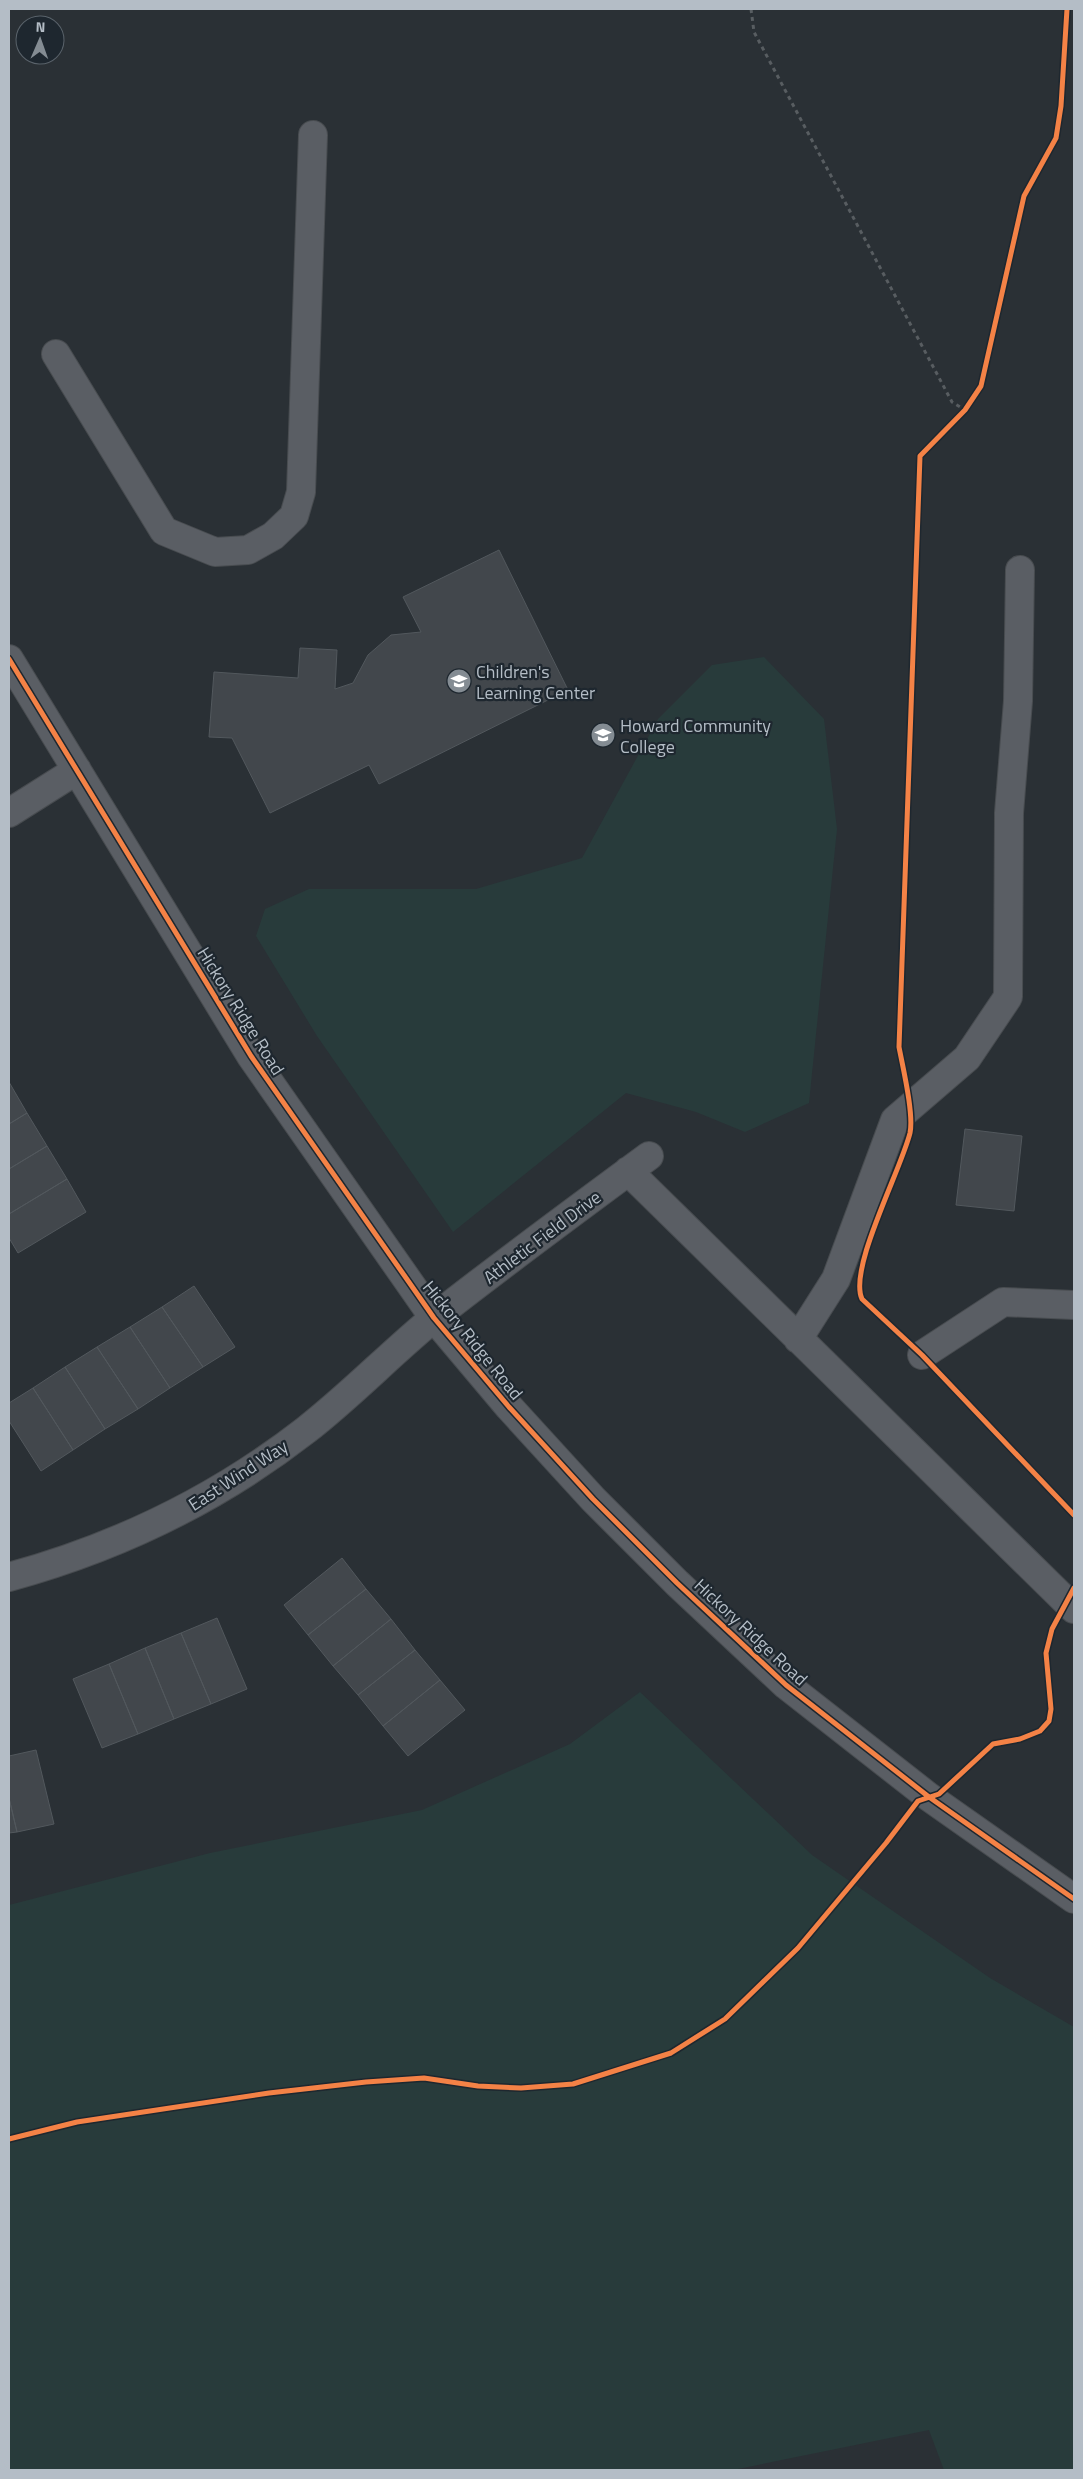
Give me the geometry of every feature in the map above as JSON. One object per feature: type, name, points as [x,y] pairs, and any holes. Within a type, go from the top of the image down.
[{"type":"street","points":[[56,354],[164,531],[215,552],[248,550],[273,536],[294,516],[301,492],[313,135]]},
{"type":"street","points":[[1020,570],[1018,701],[1009,813],[1008,997],[967,1058],[895,1120],[836,1279],[798,1339],[1074,1609]]},
{"type":"street","name":"Hickory Ridge Road","points":[[9,659],[251,1056],[434,1318],[509,1407],[593,1500],[786,1685],[929,1797],[1074,1899]]},
{"type":"street","points":[[9,813],[77,770]]},
{"type":"street","name":"Athletic Field Drive","points":[[434,1318],[639,1164],[798,1339]]},
{"type":"street","points":[[922,1355],[1003,1302],[1074,1305]]},
{"type":"street","name":"East Wind Way","points":[[9,1577],[48,1566],[144,1529],[216,1492],[306,1430],[434,1318]]},
{"type":"path","points":[[751,9],[754,32],[952,402],[964,410]]},
{"type":"path","points":[[958,417],[970,402]]},
{"type":"path","points":[[9,2139],[77,2122],[260,2094],[366,2082],[424,2078],[478,2086],[521,2088],[573,2084],[671,2053],[725,2019],[785,1961],[890,1837]]},
{"type":"shaded area","points":[[764,657],[824,719],[837,829],[809,1103],[745,1132],[696,1112],[626,1093],[453,1232],[317,1036],[256,936],[265,909],[309,889],[476,889],[582,858],[658,719],[712,665]]},
{"type":"shaded area","points":[[640,1692],[812,1855],[990,1978],[1074,2027],[1074,2470],[944,2470],[929,2430],[733,2470],[9,2470],[9,1905],[210,1853],[422,1810],[570,1744]]},
{"type":"building","name":"Children's Learning Center","points":[[499,550],[568,690],[379,784],[369,765],[270,813],[232,738],[209,737],[214,672],[298,678],[300,648],[337,650],[335,689],[353,683],[368,655],[391,635],[421,632],[403,597]]},
{"type":"building","points":[[9,1082],[27,1113],[9,1124]]},
{"type":"building","points":[[27,1113],[47,1146],[9,1169],[9,1124]]},
{"type":"building","points":[[965,1129],[1022,1136],[1014,1211],[956,1205]]},
{"type":"building","points":[[47,1146],[67,1179],[9,1214],[9,1169]]},
{"type":"building","points":[[67,1179],[86,1212],[18,1253],[9,1238],[9,1214]]},
{"type":"building","points":[[194,1286],[235,1347],[203,1367],[162,1307]]},
{"type":"building","points":[[162,1307],[203,1367],[170,1388],[130,1327]]},
{"type":"building","points":[[130,1327],[170,1388],[138,1409],[97,1347]]},
{"type":"building","points":[[97,1347],[138,1409],[105,1429],[65,1367]]},
{"type":"building","points":[[65,1367],[105,1429],[73,1450],[33,1388]]},
{"type":"building","points":[[33,1388],[73,1450],[41,1471],[9,1421],[9,1403]]},
{"type":"building","points":[[342,1558],[366,1589],[308,1635],[284,1605]]},
{"type":"building","points":[[366,1589],[391,1619],[333,1666],[308,1635]]},
{"type":"building","points":[[217,1618],[247,1689],[211,1704],[181,1633]]},
{"type":"building","points":[[391,1619],[415,1650],[358,1695],[333,1666]]},
{"type":"building","points":[[181,1633],[211,1704],[174,1719],[145,1648]]},
{"type":"building","points":[[145,1648],[174,1719],[138,1734],[109,1664]]},
{"type":"building","points":[[415,1650],[440,1680],[383,1726],[358,1695]]},
{"type":"building","points":[[109,1664],[138,1734],[102,1748],[73,1679]]},
{"type":"building","points":[[440,1680],[465,1710],[408,1756],[383,1726]]},
{"type":"building","points":[[36,1750],[54,1824],[17,1832],[9,1798],[9,1756]]},
{"type":"building","points":[[9,1798],[17,1832],[9,1833]]},
{"type":"cycle path","points":[[1067,9],[1061,106],[1056,138],[1024,196],[981,386],[965,410],[920,456],[899,1047],[908,1091],[911,1125],[905,1150],[869,1243],[862,1266],[860,1285],[862,1299],[922,1355],[1074,1515]]},
{"type":"cycle path","points":[[9,659],[251,1056],[434,1318],[509,1407],[593,1499],[677,1583],[786,1685],[929,1797],[1074,1899]]},
{"type":"cycle path","points":[[9,2139],[77,2122],[269,2093],[366,2082],[424,2078],[478,2086],[521,2088],[573,2084],[671,2053],[725,2019],[798,1948],[886,1843],[918,1801],[939,1794],[993,1744],[1020,1739],[1040,1731],[1049,1721],[1051,1709],[1046,1653],[1052,1629],[1074,1588]]},
{"type":"place","name":"Children's Learning Center","points":[[459,681]]},
{"type":"place","name":"Howard Community College","points":[[603,735]]}]
